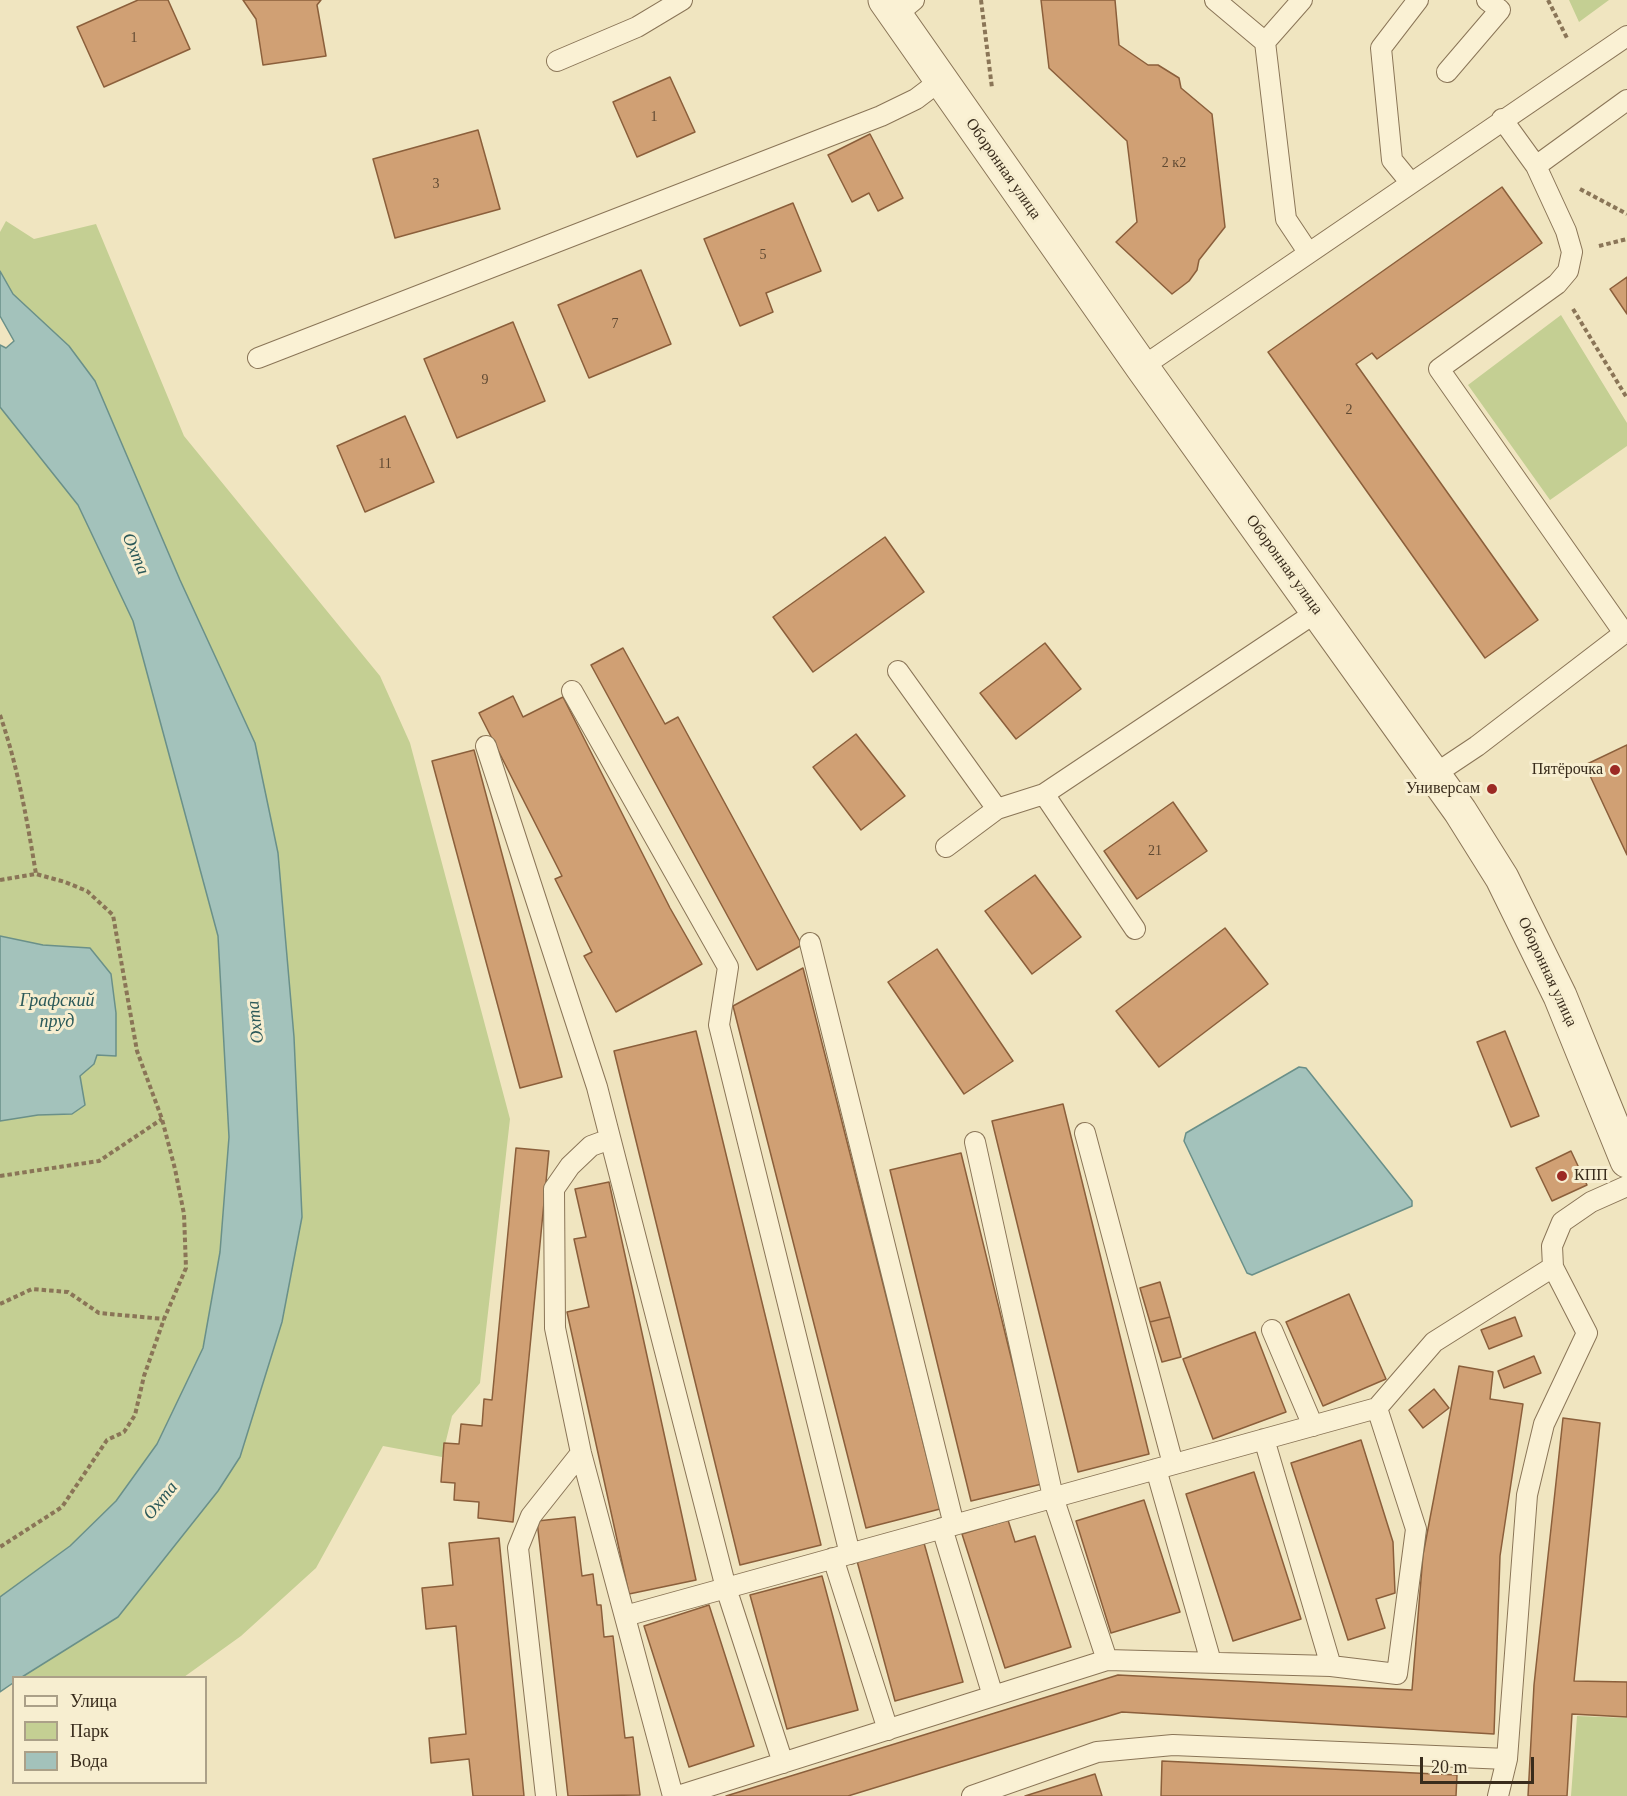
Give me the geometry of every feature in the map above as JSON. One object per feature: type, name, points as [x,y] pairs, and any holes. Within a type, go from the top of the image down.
[{"type":"street","name":"Оборонная улица","points":[[898,5],[941,80],[1142,367],[1460,811],[1502,878],[1560,996],[1627,1161]]},
{"type":"lane","points":[[557,61],[637,27],[682,0]]},
{"type":"lane","points":[[1215,0],[1265,42],[1286,219],[1308,252]]},
{"type":"lane","points":[[1265,42],[1302,0]]},
{"type":"lane","points":[[1410,182],[1392,160],[1381,48],[1418,0]]},
{"type":"lane","points":[[1447,72],[1500,10],[1487,0]]},
{"type":"lane","points":[[1142,367],[1502,119],[1627,36]]},
{"type":"lane","points":[[258,358],[881,116],[916,99],[941,80]]},
{"type":"lane","points":[[1536,166],[1627,100]]},
{"type":"lane","points":[[1435,774],[1477,746],[1626,632],[1439,369],[1557,284],[1568,272],[1572,252],[1566,231],[1536,166],[1502,119]]},
{"type":"lane","points":[[946,847],[997,809],[1044,794],[1318,611]]},
{"type":"lane","points":[[898,671],[997,809]]},
{"type":"lane","points":[[572,691],[728,967],[719,1025],[841,1556],[888,1730]]},
{"type":"lane","points":[[486,746],[597,1087],[726,1588],[783,1763]]},
{"type":"lane","points":[[1044,794],[1135,929]]},
{"type":"lane","points":[[810,943],[948,1527],[993,1696]]},
{"type":"lane","points":[[1085,1133],[1211,1662]]},
{"type":"lane","points":[[610,1139],[591,1146],[570,1166],[554,1189],[555,1328],[581,1453],[673,1796]]},
{"type":"lane","points":[[975,1142],[1053,1497],[1107,1660]]},
{"type":"lane","points":[[1498,1796],[1507,1759],[1527,1495],[1544,1424],[1587,1333],[1553,1267],[1552,1246],[1562,1222],[1591,1202],[1627,1186]]},
{"type":"lane","points":[[625,1616],[1377,1408],[1434,1342],[1553,1267]]},
{"type":"lane","points":[[1272,1330],[1312,1426]]},
{"type":"lane","points":[[678,1796],[1107,1660],[1331,1666],[1396,1674],[1416,1529],[1377,1408]]},
{"type":"lane","points":[[1264,1439],[1331,1666]]},
{"type":"lane","points":[[546,1796],[518,1548],[531,1516],[581,1453]]},
{"type":"lane","points":[[972,1796],[1097,1752],[1173,1745],[1507,1759]]},
{"type":"path","points":[[981,0],[993,94]]},
{"type":"path","points":[[1548,0],[1570,46]]},
{"type":"path","points":[[1557,284],[1627,398]]},
{"type":"path","points":[[0,715],[20,786],[36,874]]},
{"type":"path","points":[[0,880],[36,874],[65,882],[87,891],[113,915],[137,1052],[162,1119],[175,1169],[184,1214],[186,1268],[164,1319],[144,1376],[135,1415],[124,1432],[107,1440],[62,1507],[0,1547]]},
{"type":"path","points":[[0,1176],[99,1161],[162,1119]]},
{"type":"path","points":[[0,1304],[32,1289],[68,1292],[99,1313],[164,1319]]},
{"type":"green space","points":[[1569,0],[1609,0],[1579,22]]},
{"type":"green space","points":[[6,221],[34,239],[96,224],[184,436],[380,676],[410,743],[510,1119],[480,1383],[452,1416],[442,1457],[383,1446],[316,1568],[241,1636],[185,1676],[24,1676],[118,1617],[240,1457],[282,1322],[302,1217],[294,1037],[278,853],[255,743],[180,580],[95,382],[69,346],[13,294],[0,271],[0,232]]},
{"type":"green space","points":[[1561,315],[1627,423],[1627,446],[1550,500],[1468,385]]},
{"type":"green space","points":[[0,407],[78,505],[133,621],[218,936],[229,1137],[220,1253],[203,1348],[157,1444],[116,1501],[70,1546],[0,1597]]},
{"type":"green space","points":[[1577,1716],[1627,1718],[1627,1796],[1571,1796]]},
{"type":"water","name":"Охта","points":[[0,271],[13,294],[69,346],[95,381],[180,580],[255,743],[278,853],[294,1037],[302,1217],[282,1322],[240,1457],[218,1491],[118,1617],[24,1676],[12,1676],[12,1684],[0,1692],[0,1597],[70,1546],[116,1501],[157,1444],[203,1348],[220,1252],[229,1137],[218,936],[133,621],[78,505],[0,407],[0,345],[6,348],[14,341],[0,316]]},
{"type":"water","name":"Графский пруд","points":[[0,936],[43,945],[90,948],[111,974],[116,1013],[116,1056],[97,1055],[94,1064],[80,1076],[85,1105],[72,1114],[38,1115],[0,1121]]},
{"type":"water","points":[[1299,1067],[1306,1068],[1412,1201],[1412,1206],[1252,1275],[1247,1273],[1184,1141],[1186,1133]]},
{"type":"building","points":[[138,0],[168,0],[190,49],[104,87],[77,27]]},
{"type":"building","points":[[243,0],[321,0],[317,5],[326,56],[263,65],[256,19]]},
{"type":"building","points":[[1041,0],[1115,0],[1119,45],[1148,65],[1158,65],[1179,78],[1181,88],[1212,114],[1225,227],[1199,260],[1197,270],[1189,281],[1172,294],[1116,242],[1137,222],[1127,141],[1049,68]]},
{"type":"building","points":[[670,77],[695,132],[637,157],[613,102]]},
{"type":"building","points":[[478,130],[500,209],[395,238],[373,159]]},
{"type":"building","points":[[870,134],[903,198],[878,211],[869,193],[852,202],[828,155]]},
{"type":"building","points":[[1502,187],[1542,243],[1377,359],[1372,353],[1356,364],[1538,620],[1485,658],[1268,352]]},
{"type":"building","points":[[793,203],[821,271],[766,293],[773,312],[740,326],[704,239]]},
{"type":"building","points":[[641,270],[671,344],[589,378],[558,305]]},
{"type":"building","points":[[1627,277],[1627,314],[1610,289]]},
{"type":"building","points":[[513,322],[545,401],[457,438],[424,359]]},
{"type":"building","points":[[405,416],[434,482],[365,512],[337,446]]},
{"type":"building","points":[[885,537],[924,592],[813,672],[773,617]]},
{"type":"building","points":[[1045,643],[1081,689],[1016,739],[980,693]]},
{"type":"building","points":[[623,648],[665,724],[678,717],[802,945],[757,970],[591,665]]},
{"type":"building","points":[[513,696],[523,717],[563,697],[670,908],[702,964],[616,1012],[584,956],[592,952],[555,879],[562,876],[479,713]]},
{"type":"building","points":[[856,734],[905,796],[861,830],[813,767]]},
{"type":"building","points":[[1627,745],[1627,855],[1585,765]]},
{"type":"building","points":[[474,750],[562,1077],[520,1088],[432,761]]},
{"type":"building","points":[[1173,802],[1207,851],[1137,899],[1104,851]]},
{"type":"building","points":[[1035,875],[1081,937],[1032,974],[985,911]]},
{"type":"building","points":[[1225,928],[1268,984],[1159,1067],[1116,1011]]},
{"type":"building","points":[[937,949],[1013,1061],[964,1094],[888,982]]},
{"type":"building","points":[[803,968],[940,1509],[866,1528],[733,1006]]},
{"type":"building","points":[[696,1031],[821,1545],[740,1565],[614,1051]]},
{"type":"building","points":[[1505,1031],[1539,1116],[1511,1127],[1477,1042]]},
{"type":"building","points":[[1063,1104],[1149,1454],[1078,1472],[992,1121]]},
{"type":"building","points":[[516,1148],[549,1151],[513,1522],[478,1518],[479,1502],[454,1500],[455,1483],[441,1482],[444,1443],[459,1444],[461,1424],[482,1426],[484,1399],[492,1400]]},
{"type":"building","name":"КПП","points":[[1571,1151],[1587,1185],[1552,1201],[1536,1168]]},
{"type":"building","points":[[961,1153],[1042,1484],[971,1501],[890,1170]]},
{"type":"building","points":[[609,1182],[696,1580],[629,1594],[567,1312],[589,1307],[574,1239],[586,1237],[575,1189]]},
{"type":"building","points":[[1160,1282],[1170,1317],[1150,1322],[1140,1288]]},
{"type":"building","points":[[1349,1294],[1386,1379],[1323,1406],[1286,1322]]},
{"type":"building","points":[[1170,1317],[1181,1357],[1162,1362],[1150,1322]]},
{"type":"building","points":[[1515,1317],[1522,1336],[1489,1349],[1481,1330]]},
{"type":"building","points":[[1255,1332],[1286,1412],[1213,1439],[1183,1359]]},
{"type":"building","points":[[1534,1356],[1541,1373],[1504,1388],[1498,1371]]},
{"type":"building","points":[[1459,1366],[1493,1372],[1490,1399],[1523,1404],[1500,1556],[1494,1734],[1122,1712],[848,1796],[726,1796],[1118,1675],[1412,1690],[1423,1555]]},
{"type":"building","points":[[1434,1389],[1449,1408],[1423,1428],[1409,1410]]},
{"type":"building","points":[[1563,1418],[1600,1423],[1574,1681],[1627,1682],[1627,1717],[1572,1714],[1567,1796],[1528,1796],[1534,1685]]},
{"type":"building","points":[[1361,1440],[1393,1542],[1395,1593],[1376,1599],[1385,1628],[1348,1640],[1291,1463]]},
{"type":"building","points":[[1254,1472],[1301,1619],[1233,1641],[1186,1494]]},
{"type":"building","points":[[1144,1500],[1180,1612],[1111,1633],[1076,1521]]},
{"type":"building","points":[[575,1517],[582,1576],[593,1574],[597,1605],[601,1605],[604,1637],[613,1636],[625,1738],[633,1737],[640,1795],[568,1796],[537,1521]]},
{"type":"building","points":[[1008,1520],[1015,1542],[1035,1536],[1071,1647],[1005,1668],[962,1534]]},
{"type":"building","points":[[499,1538],[524,1796],[473,1796],[469,1759],[431,1763],[429,1738],[466,1734],[456,1626],[426,1629],[422,1588],[453,1585],[449,1543]]},
{"type":"building","points":[[924,1543],[963,1682],[895,1701],[857,1561]]},
{"type":"building","points":[[822,1576],[858,1710],[787,1729],[750,1595]]},
{"type":"building","points":[[709,1605],[754,1746],[689,1767],[644,1626]]},
{"type":"building","points":[[1162,1761],[1457,1775],[1456,1796],[1161,1796]]},
{"type":"building","points":[[1095,1774],[1102,1796],[1025,1796]]},
{"type":"place","name":"Пятёрочка","points":[[1615,770]]},
{"type":"place","name":"Универсам","points":[[1492,789]]},
{"type":"place","name":"КПП","points":[[1562,1176]]}]
